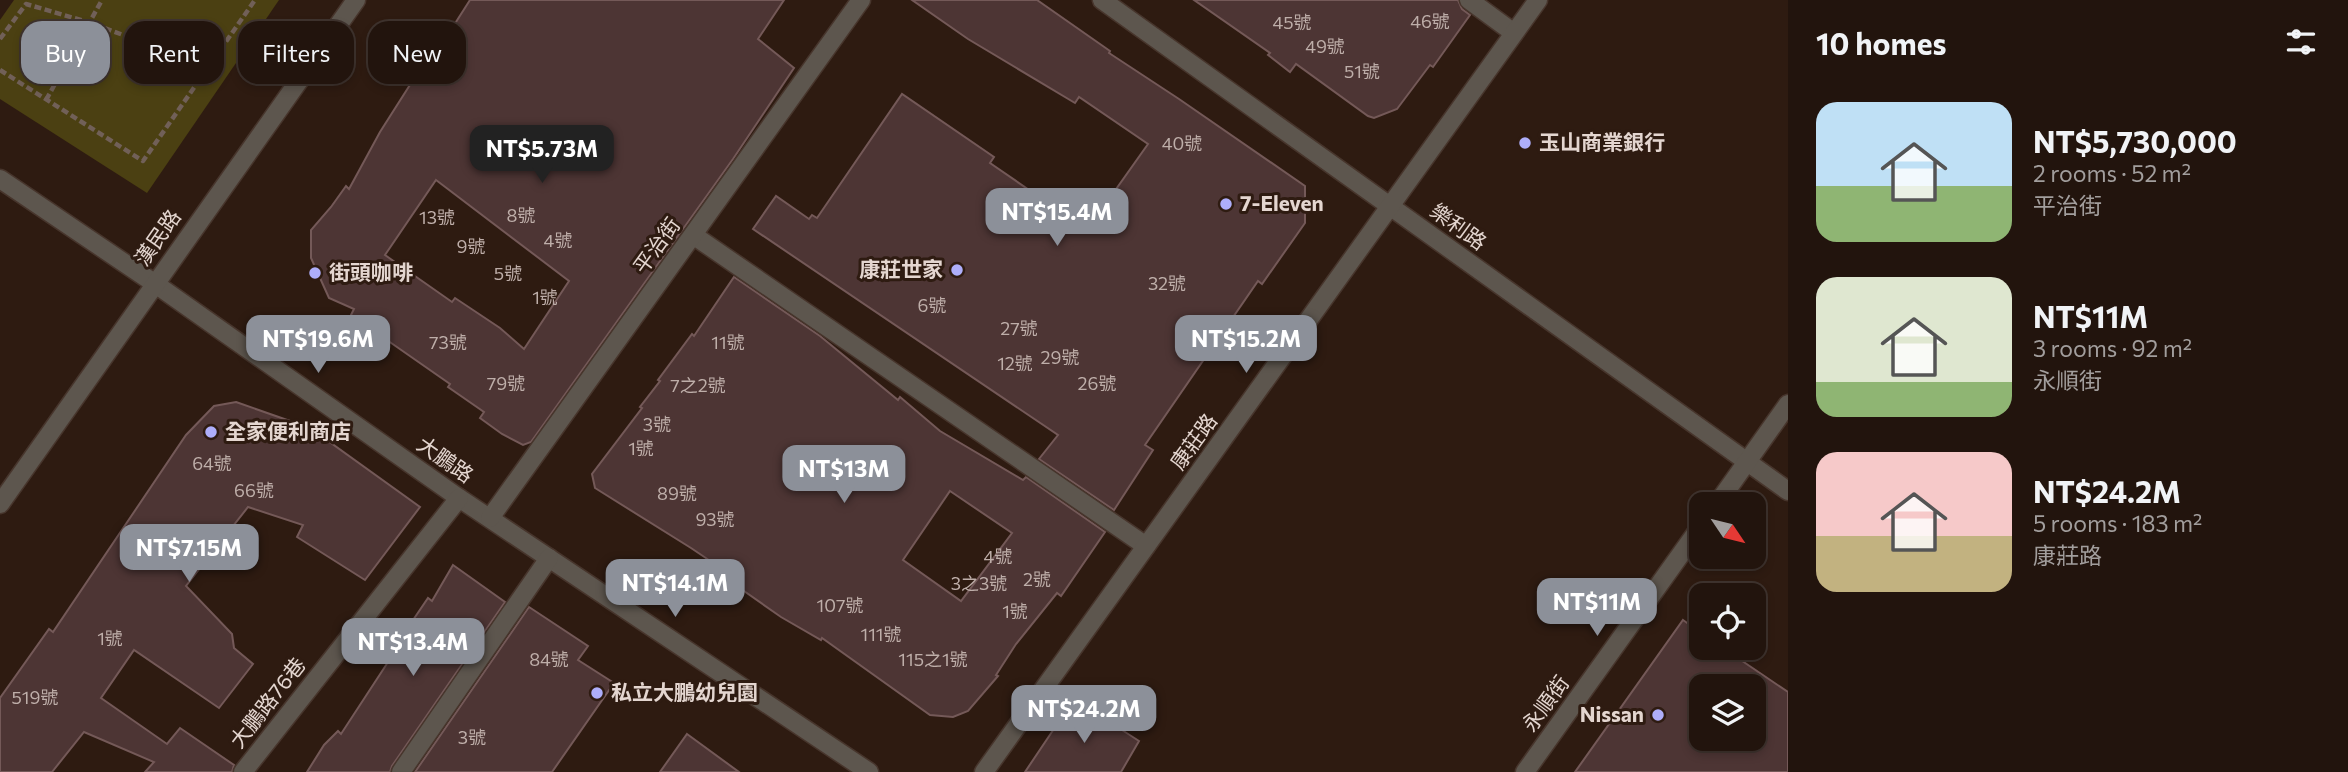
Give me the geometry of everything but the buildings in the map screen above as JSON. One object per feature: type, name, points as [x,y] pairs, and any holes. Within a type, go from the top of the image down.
[{"type":"street","name":"漢民路","points":[[0,504],[356,0]]},
{"type":"street","name":"平治街","points":[[490,519],[861,0]]},
{"type":"street","name":"樂利路","points":[[1102,0],[1788,491]]},
{"type":"street","points":[[1469,0],[1514,33]]},
{"type":"street","name":"康莊路","points":[[984,772],[1538,0]]},
{"type":"street","name":"大鵬路","points":[[0,179],[154,283],[459,498],[869,772]]},
{"type":"street","points":[[693,235],[1146,547]]},
{"type":"street","points":[[1726,492],[1788,404]]},
{"type":"street","name":"大鵬路76巷","points":[[243,772],[459,498]]},
{"type":"street","name":"永順街","points":[[1525,772],[1689,543]]},
{"type":"street","points":[[401,772],[549,558]]},
{"type":"path","points":[[92,21],[102,0]]},
{"type":"path","points":[[224,46],[256,0]]},
{"type":"path","points":[[0,39],[26,4],[84,21]]},
{"type":"path","points":[[0,70],[143,160],[197,84]]},
{"type":"path","points":[[46,100],[55,84]]},
{"type":"shaded area","points":[[14,0],[279,0],[265,21],[238,21],[238,60],[224,80],[224,21],[124,21],[124,84],[222,84],[147,193],[0,99],[0,20]]},
{"type":"place","name":"玉山商業銀行","points":[[1525,143]]},
{"type":"place","name":"7-Eleven","points":[[1226,204]]},
{"type":"place","name":"康莊世家","points":[[957,270]]},
{"type":"place","name":"街頭咖啡","points":[[315,273]]},
{"type":"place","name":"全家便利商店","points":[[211,432]]},
{"type":"place","name":"私立大鵬幼兒園","points":[[597,693]]},
{"type":"place","name":"Nissan","points":[[1658,715]]}]
